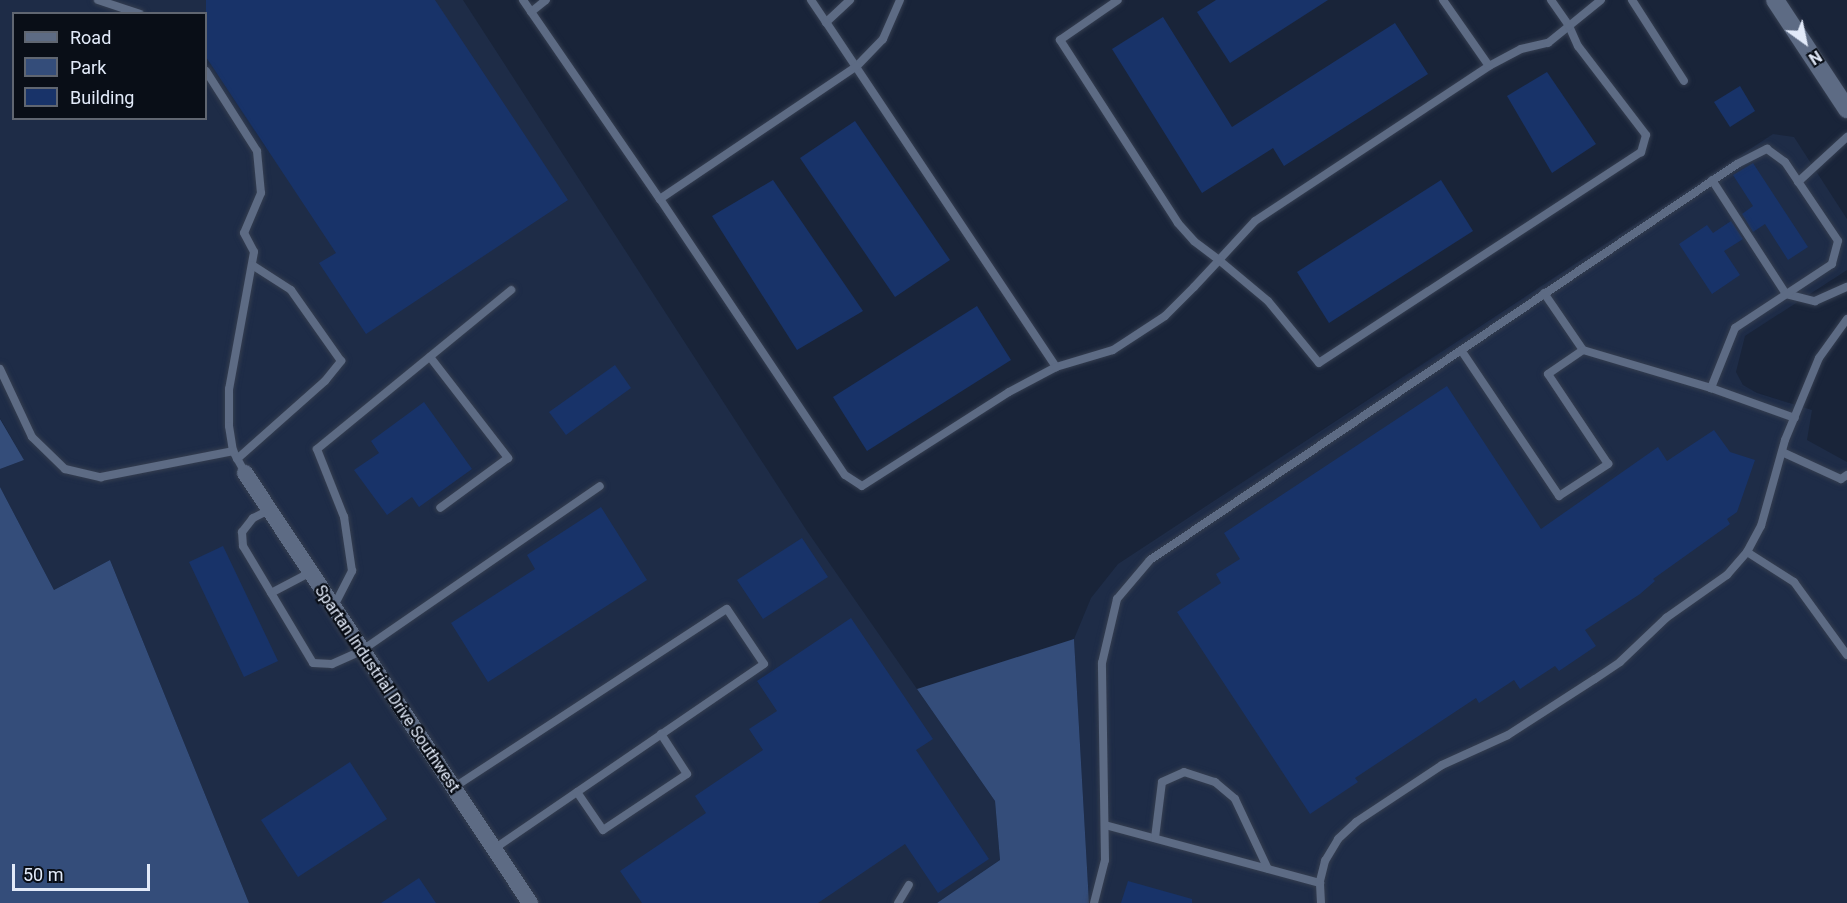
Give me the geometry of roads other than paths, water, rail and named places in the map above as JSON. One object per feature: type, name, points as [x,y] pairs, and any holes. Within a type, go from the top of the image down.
[{"type":"street","points":[[1775,0],[1847,109]]},
{"type":"street","name":"Spartan Industrial Drive Southwest","points":[[238,461],[267,511],[531,903]]},
{"type":"lane","points":[[98,0],[134,12]]},
{"type":"lane","points":[[523,0],[845,475],[862,486],[1009,392],[1056,367],[1113,350],[1165,316],[1255,221],[1490,66],[1521,49],[1548,43],[1601,0]]},
{"type":"lane","points":[[531,12],[546,0]]},
{"type":"lane","points":[[811,0],[1056,367]]},
{"type":"lane","points":[[826,22],[850,0]]},
{"type":"lane","points":[[660,199],[857,66],[883,39],[900,0]]},
{"type":"lane","points":[[1118,0],[1060,40],[1178,223],[1268,301],[1318,363],[1548,216],[1641,152],[1646,135],[1578,46],[1569,26],[1551,0]]},
{"type":"lane","points":[[1443,0],[1490,66]]},
{"type":"lane","points":[[1632,0],[1684,81]]},
{"type":"lane","points":[[207,73],[257,151],[261,193],[244,233],[254,252],[229,389],[229,426],[238,461]]},
{"type":"lane","points":[[1798,182],[1847,137]]},
{"type":"lane","points":[[1094,903],[1105,860],[1102,663],[1117,599],[1150,560],[1712,180],[1767,149],[1785,162],[1838,241],[1832,264],[1735,328],[1712,388]]},
{"type":"lane","points":[[1712,180],[1786,294],[1815,301],[1847,287]]},
{"type":"lane","points":[[0,369],[32,437],[65,469],[101,477],[238,461],[325,381],[341,361],[291,290],[252,265]]},
{"type":"lane","points":[[333,609],[352,572],[344,517],[317,449],[511,290]]},
{"type":"lane","points":[[1544,293],[1583,351],[1712,388],[1795,417]]},
{"type":"lane","points":[[1322,903],[1320,883],[1325,861],[1338,839],[1356,822],[1442,765],[1508,735],[1620,662],[1666,618],[1727,574],[1747,552],[1761,526],[1782,452],[1819,358],[1847,319]]},
{"type":"lane","points":[[1461,350],[1559,496],[1608,464],[1548,374],[1583,351]]},
{"type":"lane","points":[[430,357],[508,458],[440,508]]},
{"type":"lane","points":[[1782,452],[1841,479],[1847,475]]},
{"type":"lane","points":[[267,511],[253,518],[242,532],[243,546],[313,663],[332,664],[361,651],[600,486]]},
{"type":"lane","points":[[1747,552],[1794,582],[1847,655]]},
{"type":"lane","points":[[271,593],[309,573]]},
{"type":"lane","points":[[453,788],[727,609],[764,664],[494,849]]},
{"type":"lane","points":[[577,792],[603,830],[687,774],[661,734]]},
{"type":"lane","points":[[1155,838],[1162,782],[1184,772],[1215,782],[1235,799],[1268,869]]},
{"type":"lane","points":[[1105,825],[1320,883]]},
{"type":"lane","points":[[898,903],[909,885]]}]
